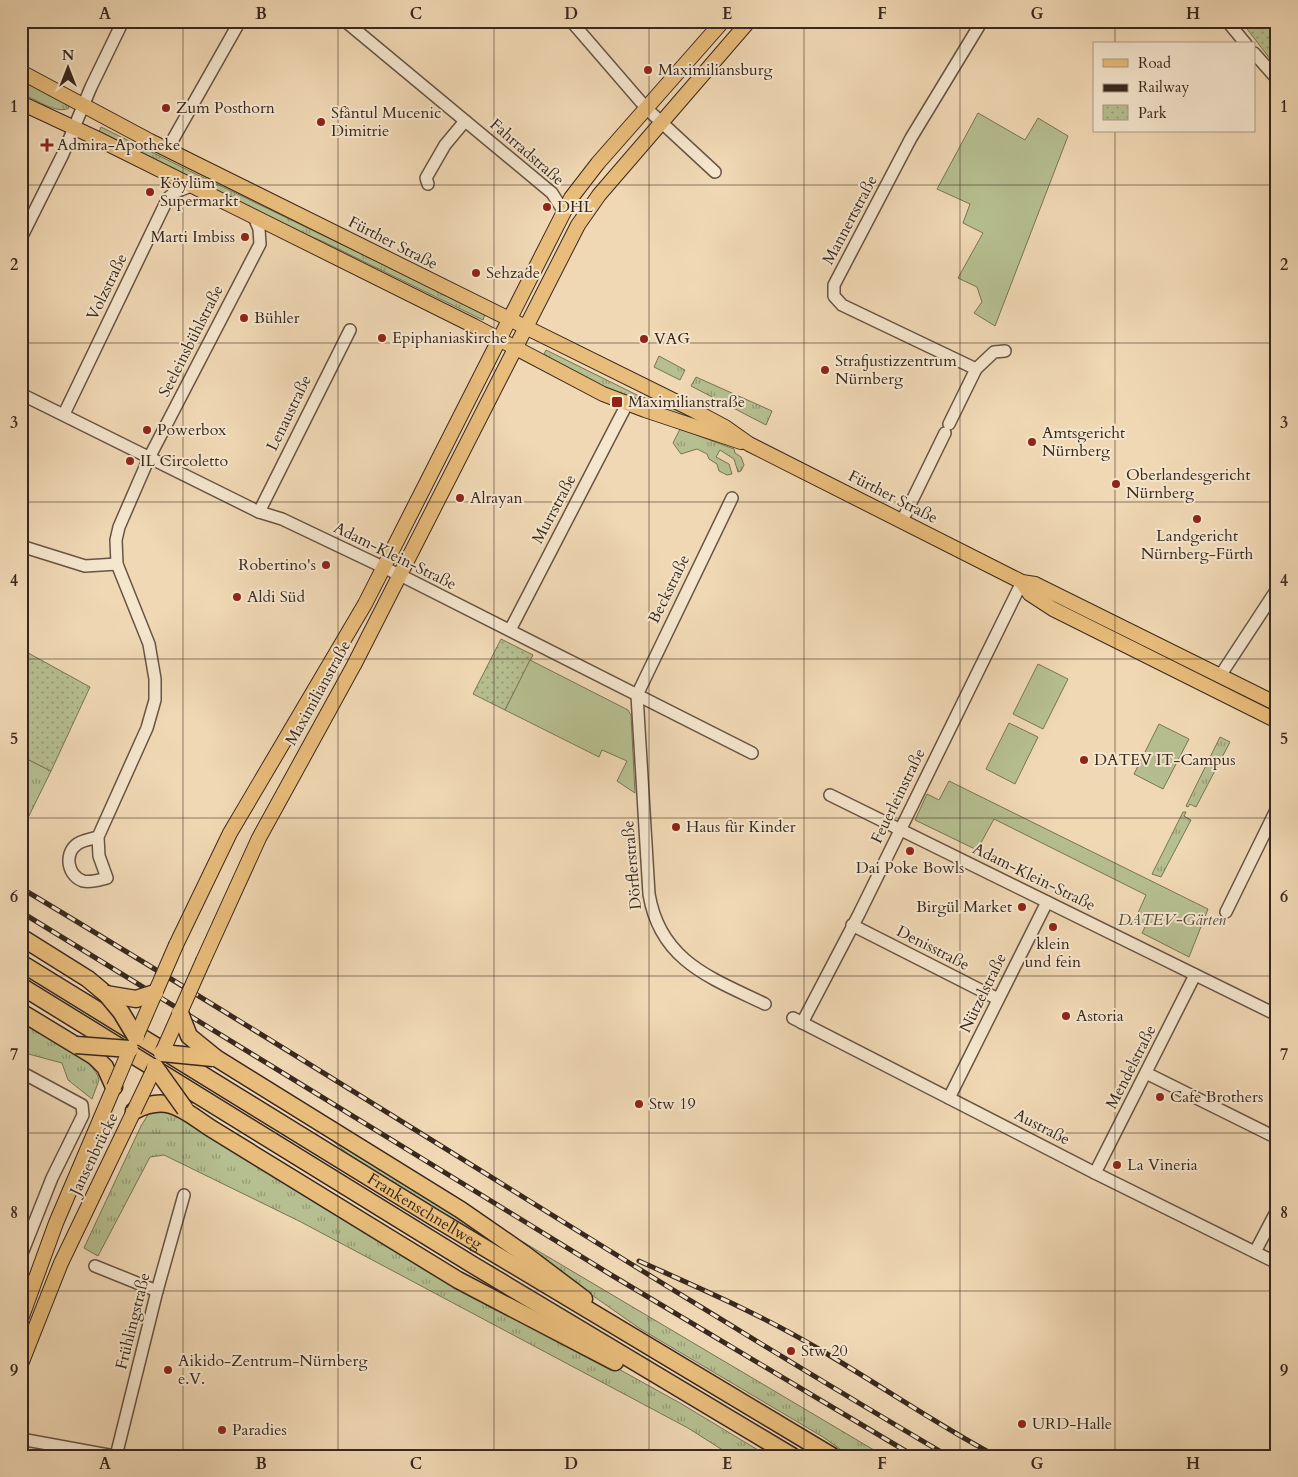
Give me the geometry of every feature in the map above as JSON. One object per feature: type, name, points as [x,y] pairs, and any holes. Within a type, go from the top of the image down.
[{"type":"highway","points":[[21,937],[88,979],[106,994],[121,1012],[137,1045],[158,1060],[185,1109],[212,1129],[458,1280],[642,1377],[680,1389]]},
{"type":"highway","name":"Frankenschnellweg","points":[[21,962],[626,1334],[832,1456]]},
{"type":"highway","name":"Frankenschnellweg","points":[[21,986],[473,1265],[792,1456]]},
{"type":"highway","points":[[106,994],[136,998],[155,992]]},
{"type":"highway","points":[[21,1012],[100,1061],[114,1087]]},
{"type":"highway","points":[[180,1013],[189,1036],[216,1058],[461,1210],[566,1284],[626,1334]]},
{"type":"highway","points":[[76,1045],[137,1045]]},
{"type":"highway","points":[[158,1060],[216,1058]]},
{"type":"highway","points":[[134,1111],[155,1103],[185,1109]]},
{"type":"main road","name":"Maximilianstraße","points":[[176,945],[234,826],[336,655],[383,567],[564,212],[585,178],[722,21]]},
{"type":"main road","name":"Maximilianstraße","points":[[203,961],[259,838],[354,665],[588,210],[749,21]]},
{"type":"main road","name":"Fürther Straße","points":[[21,72],[168,150],[694,411],[725,427],[749,444],[1022,582],[1035,584],[1277,704]]},
{"type":"main road","name":"Fürther Straße","points":[[21,103],[254,217],[627,404],[749,444]]},
{"type":"main road","name":"Fürther Straße","points":[[1022,582],[1030,594],[1053,609],[1277,721]]},
{"type":"main road","name":"Jansenbrücke","points":[[21,1319],[64,1205],[114,1087],[137,1045],[155,992],[176,945]]},
{"type":"main road","name":"Jansenbrücke","points":[[21,1364],[74,1236],[203,961]]},
{"type":"street","points":[[21,238],[123,21]]},
{"type":"street","points":[[168,150],[240,21]]},
{"type":"street","name":"Fahrradstraße","points":[[345,21],[555,196],[564,212]]},
{"type":"street","points":[[570,21],[647,108],[715,172]]},
{"type":"street","name":"Mannertstraße","points":[[976,369],[842,305],[834,296],[834,285],[911,138],[982,21]]},
{"type":"street","points":[[1227,21],[1244,42]]},
{"type":"street","points":[[1256,55],[1277,79]]},
{"type":"street","name":"Fahrradstraße","points":[[428,184],[426,178],[432,167],[465,121]]},
{"type":"street","name":"Volzstraße","points":[[64,414],[168,198],[175,192],[191,186]]},
{"type":"street","name":"Seeleinsbühlstraße","points":[[98,837],[147,728],[155,700],[155,678],[149,644],[117,564],[116,540],[118,527],[150,458],[260,244],[259,229],[254,217]]},
{"type":"street","name":"Lenaustraße","points":[[260,512],[350,330]]},
{"type":"street","points":[[902,521],[976,369],[994,352],[1005,351]]},
{"type":"street","name":"Adam-Klein-Straße","points":[[21,394],[260,512],[282,520],[400,575],[752,753]]},
{"type":"street","name":"Murrstraße","points":[[510,630],[627,404]]},
{"type":"street","name":"Beckstraße","points":[[636,695],[732,498]]},
{"type":"street","points":[[21,546],[85,566],[117,564]]},
{"type":"street","name":"Feuerleinstraße","points":[[797,1021],[852,926],[1022,582]]},
{"type":"street","points":[[1220,676],[1276,589]]},
{"type":"street","name":"Dörflerstraße","points":[[636,695],[649,894],[656,923],[674,950],[694,967],[716,981],[765,1004]]},
{"type":"street","name":"Adam-Klein-Straße","points":[[830,796],[1277,1015]]},
{"type":"street","points":[[1226,912],[1277,808]]},
{"type":"street","name":"Nützelstraße","points":[[949,1098],[1047,902]]},
{"type":"street","name":"Denisstraße","points":[[852,926],[998,999]]},
{"type":"street","name":"Mendelstraße","points":[[1095,1173],[1195,975]]},
{"type":"street","name":"Austraße","points":[[797,1021],[1095,1173],[1277,1263]]},
{"type":"street","points":[[21,1072],[82,1105],[83,1116],[52,1178],[24,1241],[21,1256]]},
{"type":"street","points":[[1146,1073],[1277,1138]]},
{"type":"street","name":"Frühlingstraße","points":[[115,1456],[157,1291],[184,1195]]},
{"type":"street","points":[[1255,1252],[1277,1210]]},
{"type":"street","points":[[95,1266],[157,1291]]},
{"type":"street","points":[[21,1440],[115,1456]]},
{"type":"green space","points":[[1241,21],[1277,21],[1277,68]]},
{"type":"green space","points":[[21,78],[68,104],[69,108],[64,110],[52,108],[21,93]]},
{"type":"green space","points":[[978,113],[1025,140],[1038,118],[1068,136],[995,326],[974,313],[982,302],[977,287],[958,278],[983,233],[963,223],[970,204],[937,189]]},
{"type":"green space","points":[[101,127],[485,314],[483,320],[324,242],[259,215],[98,134]]},
{"type":"green space","points":[[546,350],[637,395],[686,413],[687,417],[637,402],[542,358]]},
{"type":"green space","points":[[659,356],[685,370],[680,380],[654,367]]},
{"type":"green space","points":[[696,377],[772,411],[766,425],[691,386]]},
{"type":"green space","points":[[680,429],[734,449],[735,453],[741,457],[744,465],[741,471],[738,472],[734,459],[720,450],[716,457],[729,464],[732,474],[727,475],[719,471],[717,464],[709,459],[707,454],[697,449],[681,454],[673,443]]},
{"type":"green space","points":[[501,639],[533,655],[505,710],[473,694]]},
{"type":"green space","points":[[21,649],[90,687],[51,771],[21,756]]},
{"type":"green space","points":[[530,660],[628,710],[631,715],[635,793],[617,781],[627,761],[602,750],[599,757],[505,710]]},
{"type":"green space","points":[[1038,664],[1068,679],[1043,729],[1013,714]]},
{"type":"green space","points":[[1009,723],[1038,737],[1015,784],[986,769]]},
{"type":"green space","points":[[1159,724],[1189,739],[1163,789],[1134,774]]},
{"type":"green space","points":[[1220,737],[1230,742],[1196,807],[1190,804],[1188,807],[1186,806]]},
{"type":"green space","points":[[21,756],[51,771],[21,832]]},
{"type":"green space","name":"DATEV-Gärten","points":[[949,781],[1208,909],[1189,957],[1142,933],[1145,927],[1134,922],[1146,895],[994,819],[977,850],[915,820],[927,794],[939,800]]},
{"type":"green space","points":[[1183,812],[1186,812],[1184,816],[1191,820],[1161,877],[1152,874]]},
{"type":"green space","points":[[21,1021],[66,1047],[88,1063],[96,1072],[99,1080],[92,1099],[68,1080],[62,1063],[21,1052]]},
{"type":"green space","points":[[171,1111],[586,1351],[680,1403],[768,1456],[732,1456],[688,1428],[301,1222],[164,1155],[150,1157],[98,1256],[84,1248],[141,1126],[149,1113]]},
{"type":"green space","points":[[328,1137],[387,1173],[388,1171],[522,1259],[520,1263],[362,1166]]},
{"type":"green space","points":[[523,1242],[884,1456],[850,1456],[823,1437],[639,1328],[526,1249]]},
{"type":"railway","points":[[21,888],[253,1029],[715,1316],[948,1456]]},
{"type":"railway","points":[[21,912],[613,1276],[914,1456]]},
{"type":"railway","points":[[639,1261],[774,1324],[996,1456]]},
{"type":"place","name":"Maximiliansburg","points":[[648,70]]},
{"type":"place","name":"Zum Posthorn","points":[[166,108]]},
{"type":"place","name":"Sfântul Mucenic Dimitrie","points":[[321,122]]},
{"type":"place","name":"Admira-Apotheke","points":[[47,145]]},
{"type":"place","name":"Köylüm Supermarkt","points":[[150,192]]},
{"type":"place","name":"DHL","points":[[547,207]]},
{"type":"place","name":"Marti Imbiss","points":[[245,237]]},
{"type":"place","name":"Sehzade","points":[[476,273]]},
{"type":"place","name":"Bühler","points":[[244,318]]},
{"type":"place","name":"Epiphaniaskirche","points":[[382,338]]},
{"type":"place","name":"VAG","points":[[644,339]]},
{"type":"place","name":"Strafjustizzentrum Nürnberg","points":[[825,370]]},
{"type":"place","name":"Maximilianstraße","points":[[617,402]]},
{"type":"place","name":"Powerbox","points":[[147,430]]},
{"type":"place","name":"Amtsgericht Nürnberg","points":[[1032,442]]},
{"type":"place","name":"IL Circoletto","points":[[130,461]]},
{"type":"place","name":"Oberlandesgericht Nürnberg","points":[[1116,484]]},
{"type":"place","name":"Alrayan","points":[[460,498]]},
{"type":"place","name":"Landgericht Nürnberg-Fürth","points":[[1197,519]]},
{"type":"place","name":"Robertino's","points":[[326,565]]},
{"type":"place","name":"Aldi Süd","points":[[237,597]]},
{"type":"place","name":"DATEV IT-Campus","points":[[1084,760]]},
{"type":"place","name":"Haus für Kinder","points":[[676,827]]},
{"type":"place","name":"Dai Poke Bowls","points":[[910,851]]},
{"type":"place","name":"Birgül Market","points":[[1022,907]]},
{"type":"place","name":"klein und fein","points":[[1053,927]]},
{"type":"place","name":"Astoria","points":[[1066,1016]]},
{"type":"place","name":"Cafe Brothers","points":[[1160,1097]]},
{"type":"place","name":"Stw 19","points":[[639,1104]]},
{"type":"place","name":"La Vineria","points":[[1117,1165]]},
{"type":"place","name":"Stw 20","points":[[791,1351]]},
{"type":"place","name":"Aikido-Zentrum-Nürnberg e.V.","points":[[168,1370]]},
{"type":"place","name":"URD-Halle","points":[[1022,1424]]},
{"type":"place","name":"Paradies","points":[[222,1430]]}]
